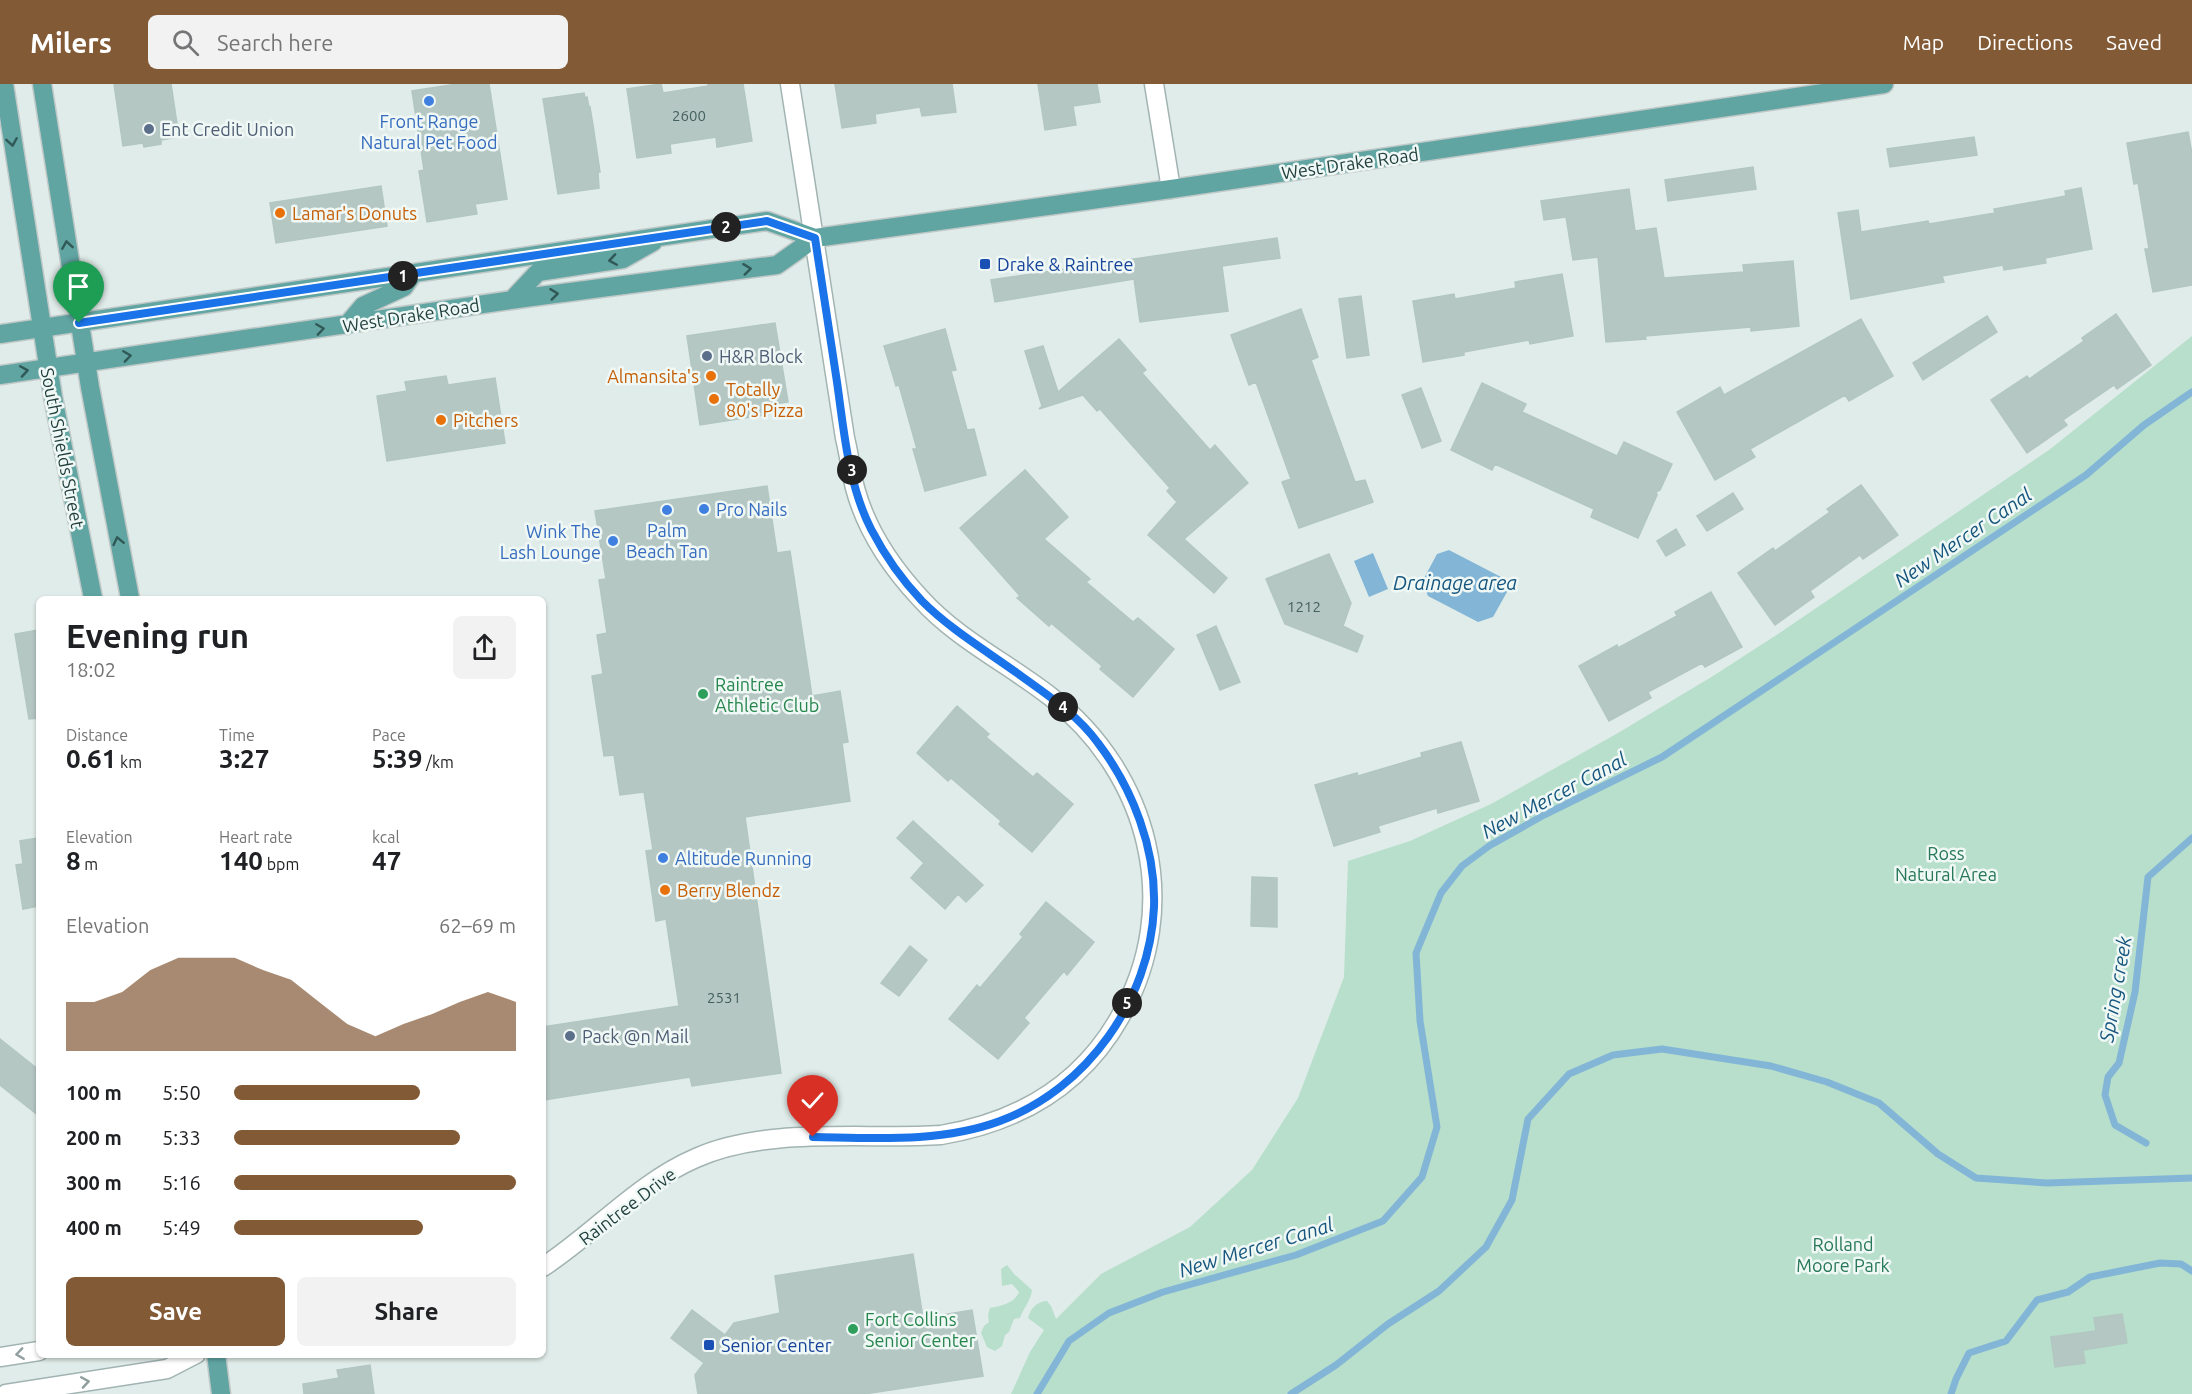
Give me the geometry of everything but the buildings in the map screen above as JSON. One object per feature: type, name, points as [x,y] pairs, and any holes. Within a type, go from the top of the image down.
[{"type":"main road","name":"South Shields Street","points":[[4,84],[41,328],[93,596]]},
{"type":"main road","name":"South Shields Street","points":[[42,84],[79,323],[110,503],[130,596]]},
{"type":"main road","name":"West Drake Road","points":[[0,334],[767,221],[815,238],[1172,189],[1884,84]]},
{"type":"main road","points":[[513,300],[538,272],[623,259],[665,236]]},
{"type":"main road","name":"West Drake Road","points":[[0,375],[513,300],[777,265],[815,238]]},
{"type":"main road","points":[[347,325],[363,306],[404,287],[413,274]]},
{"type":"main road","points":[[216,1358],[221,1394]]},
{"type":"street","name":"Raintree Drive","points":[[546,1265],[669,1172],[695,1158],[725,1147],[770,1139],[941,1135],[1001,1121],[1028,1108],[1054,1091],[1084,1066],[1107,1040],[1133,992],[1144,962],[1154,908],[1152,880],[1147,846],[1138,812],[1117,769],[1097,741],[1077,719],[1051,697],[954,628],[922,600],[890,560],[870,527],[855,490],[790,84]]},
{"type":"street","points":[[1154,84],[1172,189]]},
{"type":"street","points":[[0,1357],[36,1352]]},
{"type":"street","points":[[6,1394],[167,1369],[188,1358]]},
{"type":"green space","points":[[2192,336],[2192,1394],[1011,1394],[1030,1352],[1044,1330],[1028,1318],[1034,1306],[1047,1301],[1056,1319],[1101,1274],[1190,1227],[1252,1170],[1298,1098],[1344,977],[1348,861],[1410,841],[1491,804],[1618,733],[1713,676],[2049,450]]},
{"type":"green space","points":[[1007,1265],[1032,1290],[1020,1318],[1014,1319],[1002,1346],[995,1351],[987,1347],[981,1333],[989,1322],[990,1308],[1011,1302],[1019,1292],[1012,1284],[1002,1286],[1001,1269]]},
{"type":"water","name":"Drainage area","points":[[1449,550],[1503,578],[1507,592],[1493,617],[1478,622],[1428,596],[1422,582],[1437,554]]},
{"type":"water","points":[[1373,553],[1388,589],[1369,597],[1354,561]]},
{"type":"waterway","name":"New Mercer Canal","points":[[1037,1394],[1069,1341],[1109,1313],[1163,1292],[1296,1255],[1383,1221],[1422,1177],[1437,1127],[1420,1021],[1416,953],[1441,893],[1462,866],[1489,846],[1544,815],[1662,757],[2086,475],[2144,425],[2192,392]]},
{"type":"waterway","name":"Spring creek","points":[[2146,1143],[2115,1125],[2105,1095],[2108,1077],[2119,1063],[2135,992],[2148,877],[2192,838]]},
{"type":"waterway","points":[[1291,1394],[1336,1365],[1388,1324],[1439,1291],[1486,1247],[1512,1200],[1528,1119],[1569,1074],[1613,1055],[1662,1049],[1771,1066],[1827,1082],[1879,1103],[1938,1154],[1976,1178],[2047,1183],[2192,1178]]},
{"type":"waterway","name":"Spring creek","points":[[1951,1394],[1969,1353],[2006,1341],[2037,1300],[2068,1292],[2090,1277],[2160,1263],[2181,1264],[2192,1271]]},
{"type":"place","name":"Front Range Natural Pet Food","points":[[429,101]]},
{"type":"place","name":"Ent Credit Union","points":[[149,129]]},
{"type":"place","name":"Lamar's Donuts","points":[[280,213]]},
{"type":"place","name":"Drake & Raintree","points":[[985,264]]},
{"type":"place","name":"H&R Block","points":[[707,356]]},
{"type":"place","name":"Almansita's","points":[[711,376]]},
{"type":"place","name":"Totally 80's Pizza","points":[[714,399]]},
{"type":"place","name":"Pitchers","points":[[441,420]]},
{"type":"place","name":"Pro Nails","points":[[704,509]]},
{"type":"place","name":"Palm Beach Tan","points":[[667,510]]},
{"type":"place","name":"Wink The Lash Lounge","points":[[613,541]]},
{"type":"place","name":"Raintree Athletic Club","points":[[703,694]]},
{"type":"place","name":"Altitude Running","points":[[663,858]]},
{"type":"place","name":"Berry Blendz","points":[[665,890]]},
{"type":"place","name":"Pack @n Mail","points":[[570,1036]]},
{"type":"place","name":"Fort Collins Senior Center","points":[[853,1329]]},
{"type":"place","name":"Senior Center","points":[[709,1345]]},
{"type":"route","points":[[79,323],[767,221],[815,238],[845,438],[855,490],[870,527],[890,560],[922,600],[954,628],[1051,697],[1077,719],[1097,741],[1117,769],[1138,812],[1147,846],[1154,908],[1144,962],[1124,1011],[1107,1040],[1084,1066],[1054,1091],[1028,1108],[1001,1121],[968,1130],[941,1135],[813,1137]]},
{"type":"park label","name":"Ross Natural Area","points":[[1946,863]]},
{"type":"park label","name":"Rolland Moore Park","points":[[1843,1254]]}]
